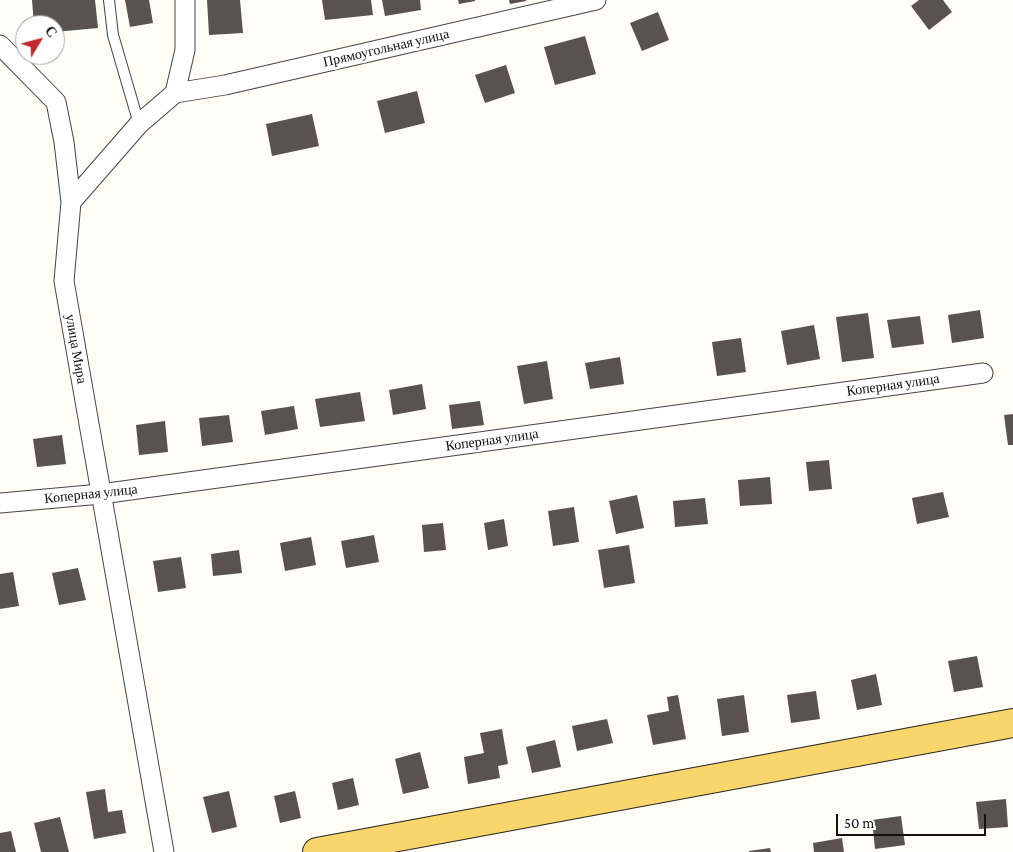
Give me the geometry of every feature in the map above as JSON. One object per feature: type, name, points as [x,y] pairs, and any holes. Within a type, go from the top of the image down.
[{"type":"main road","points":[[317,852],[1013,723]]},
{"type":"street","points":[[71,202],[139,124],[175,93],[185,50],[185,0]]},
{"type":"street","name":"Прямоугольная улица","points":[[175,93],[225,85],[596,0]]},
{"type":"street","name":"улица Мира","points":[[0,45],[56,102],[64,142],[71,202],[64,281],[164,852]]},
{"type":"street","name":"Коперная улица","points":[[0,503],[101,494],[983,373]]},
{"type":"lane","points":[[109,0],[114,35],[139,124]]},
{"type":"building","points":[[32,0],[95,0],[98,28],[65,31],[65,15],[33,15]]},
{"type":"building","points":[[125,0],[149,0],[153,23],[130,27]]},
{"type":"building","points":[[207,0],[240,0],[243,33],[209,35]]},
{"type":"building","points":[[322,0],[371,0],[373,15],[325,20]]},
{"type":"building","points":[[382,0],[420,0],[421,10],[385,16]]},
{"type":"building","points":[[458,0],[475,0],[475,1],[459,4]]},
{"type":"building","points":[[509,0],[526,0],[526,1],[510,4]]},
{"type":"building","points":[[919,0],[943,0],[952,12],[929,30],[911,6]]},
{"type":"building","points":[[658,12],[669,40],[642,51],[630,23]]},
{"type":"building","points":[[585,36],[596,74],[555,85],[544,47]]},
{"type":"building","points":[[506,65],[515,93],[485,103],[475,75]]},
{"type":"building","points":[[417,91],[425,123],[385,133],[377,101]]},
{"type":"building","points":[[312,114],[319,146],[272,156],[266,124]]},
{"type":"building","points":[[980,310],[984,338],[952,343],[948,315]]},
{"type":"building","points":[[868,313],[874,358],[842,362],[836,317]]},
{"type":"building","points":[[920,316],[924,344],[892,348],[887,320]]},
{"type":"building","points":[[814,325],[820,359],[787,365],[781,331]]},
{"type":"building","points":[[741,338],[746,372],[717,376],[712,342]]},
{"type":"building","points":[[620,357],[624,384],[590,389],[585,363]]},
{"type":"building","points":[[547,361],[553,399],[524,404],[517,366]]},
{"type":"building","points":[[422,384],[426,409],[393,415],[389,390]]},
{"type":"building","points":[[360,392],[365,421],[320,427],[315,399]]},
{"type":"building","points":[[480,401],[484,425],[452,429],[449,405]]},
{"type":"building","points":[[294,406],[298,429],[265,435],[261,411]]},
{"type":"building","points":[[1013,414],[1013,445],[1008,445],[1004,415]]},
{"type":"building","points":[[229,415],[233,442],[202,446],[199,418]]},
{"type":"building","points":[[165,421],[168,452],[139,455],[136,425]]},
{"type":"building","points":[[62,435],[66,464],[37,467],[33,439]]},
{"type":"building","points":[[829,460],[832,489],[809,491],[806,462]]},
{"type":"building","points":[[770,477],[772,504],[740,506],[738,480]]},
{"type":"building","points":[[943,492],[949,517],[917,524],[912,498]]},
{"type":"building","points":[[637,495],[644,528],[616,534],[609,501]]},
{"type":"building","points":[[705,498],[708,524],[675,527],[673,501]]},
{"type":"building","points":[[574,507],[579,542],[553,546],[548,511]]},
{"type":"building","points":[[504,519],[508,546],[488,550],[484,523]]},
{"type":"building","points":[[443,523],[446,550],[424,552],[422,525]]},
{"type":"building","points":[[374,535],[379,562],[346,568],[341,541]]},
{"type":"building","points":[[311,537],[316,565],[285,571],[280,543]]},
{"type":"building","points":[[629,545],[635,583],[604,588],[598,550]]},
{"type":"building","points":[[239,550],[242,573],[213,576],[211,554]]},
{"type":"building","points":[[181,557],[186,588],[158,592],[153,561]]},
{"type":"building","points":[[78,568],[86,600],[59,605],[52,573]]},
{"type":"building","points":[[13,572],[19,606],[0,609],[0,574]]},
{"type":"building","points":[[977,656],[983,687],[954,692],[948,661]]},
{"type":"building","points":[[876,674],[882,705],[857,710],[851,680]]},
{"type":"building","points":[[816,691],[820,719],[791,723],[787,695]]},
{"type":"building","points":[[678,695],[686,739],[653,745],[647,715],[669,711],[667,697]]},
{"type":"building","points":[[744,695],[749,732],[722,736],[717,699]]},
{"type":"building","points":[[607,719],[613,743],[577,751],[572,726]]},
{"type":"building","points":[[502,729],[508,764],[498,766],[500,778],[468,784],[464,757],[484,753],[480,733]]},
{"type":"building","points":[[555,740],[561,767],[532,773],[526,747]]},
{"type":"building","points":[[420,752],[429,788],[403,794],[395,759]]},
{"type":"building","points":[[353,778],[359,805],[338,810],[332,783]]},
{"type":"building","points":[[105,789],[108,812],[122,810],[126,833],[94,839],[86,792]]},
{"type":"building","points":[[229,791],[237,827],[212,833],[203,797]]},
{"type":"building","points":[[295,791],[301,818],[280,823],[274,796]]},
{"type":"building","points":[[1006,799],[1008,827],[979,829],[976,802]]},
{"type":"building","points":[[901,816],[905,845],[875,849],[872,820]]},
{"type":"building","points":[[60,817],[69,852],[41,852],[34,823]]},
{"type":"building","points":[[11,831],[16,852],[0,852],[0,833]]},
{"type":"building","points":[[842,838],[844,852],[814,852],[813,843]]},
{"type":"building","points":[[770,848],[771,852],[749,852],[749,851]]}]
